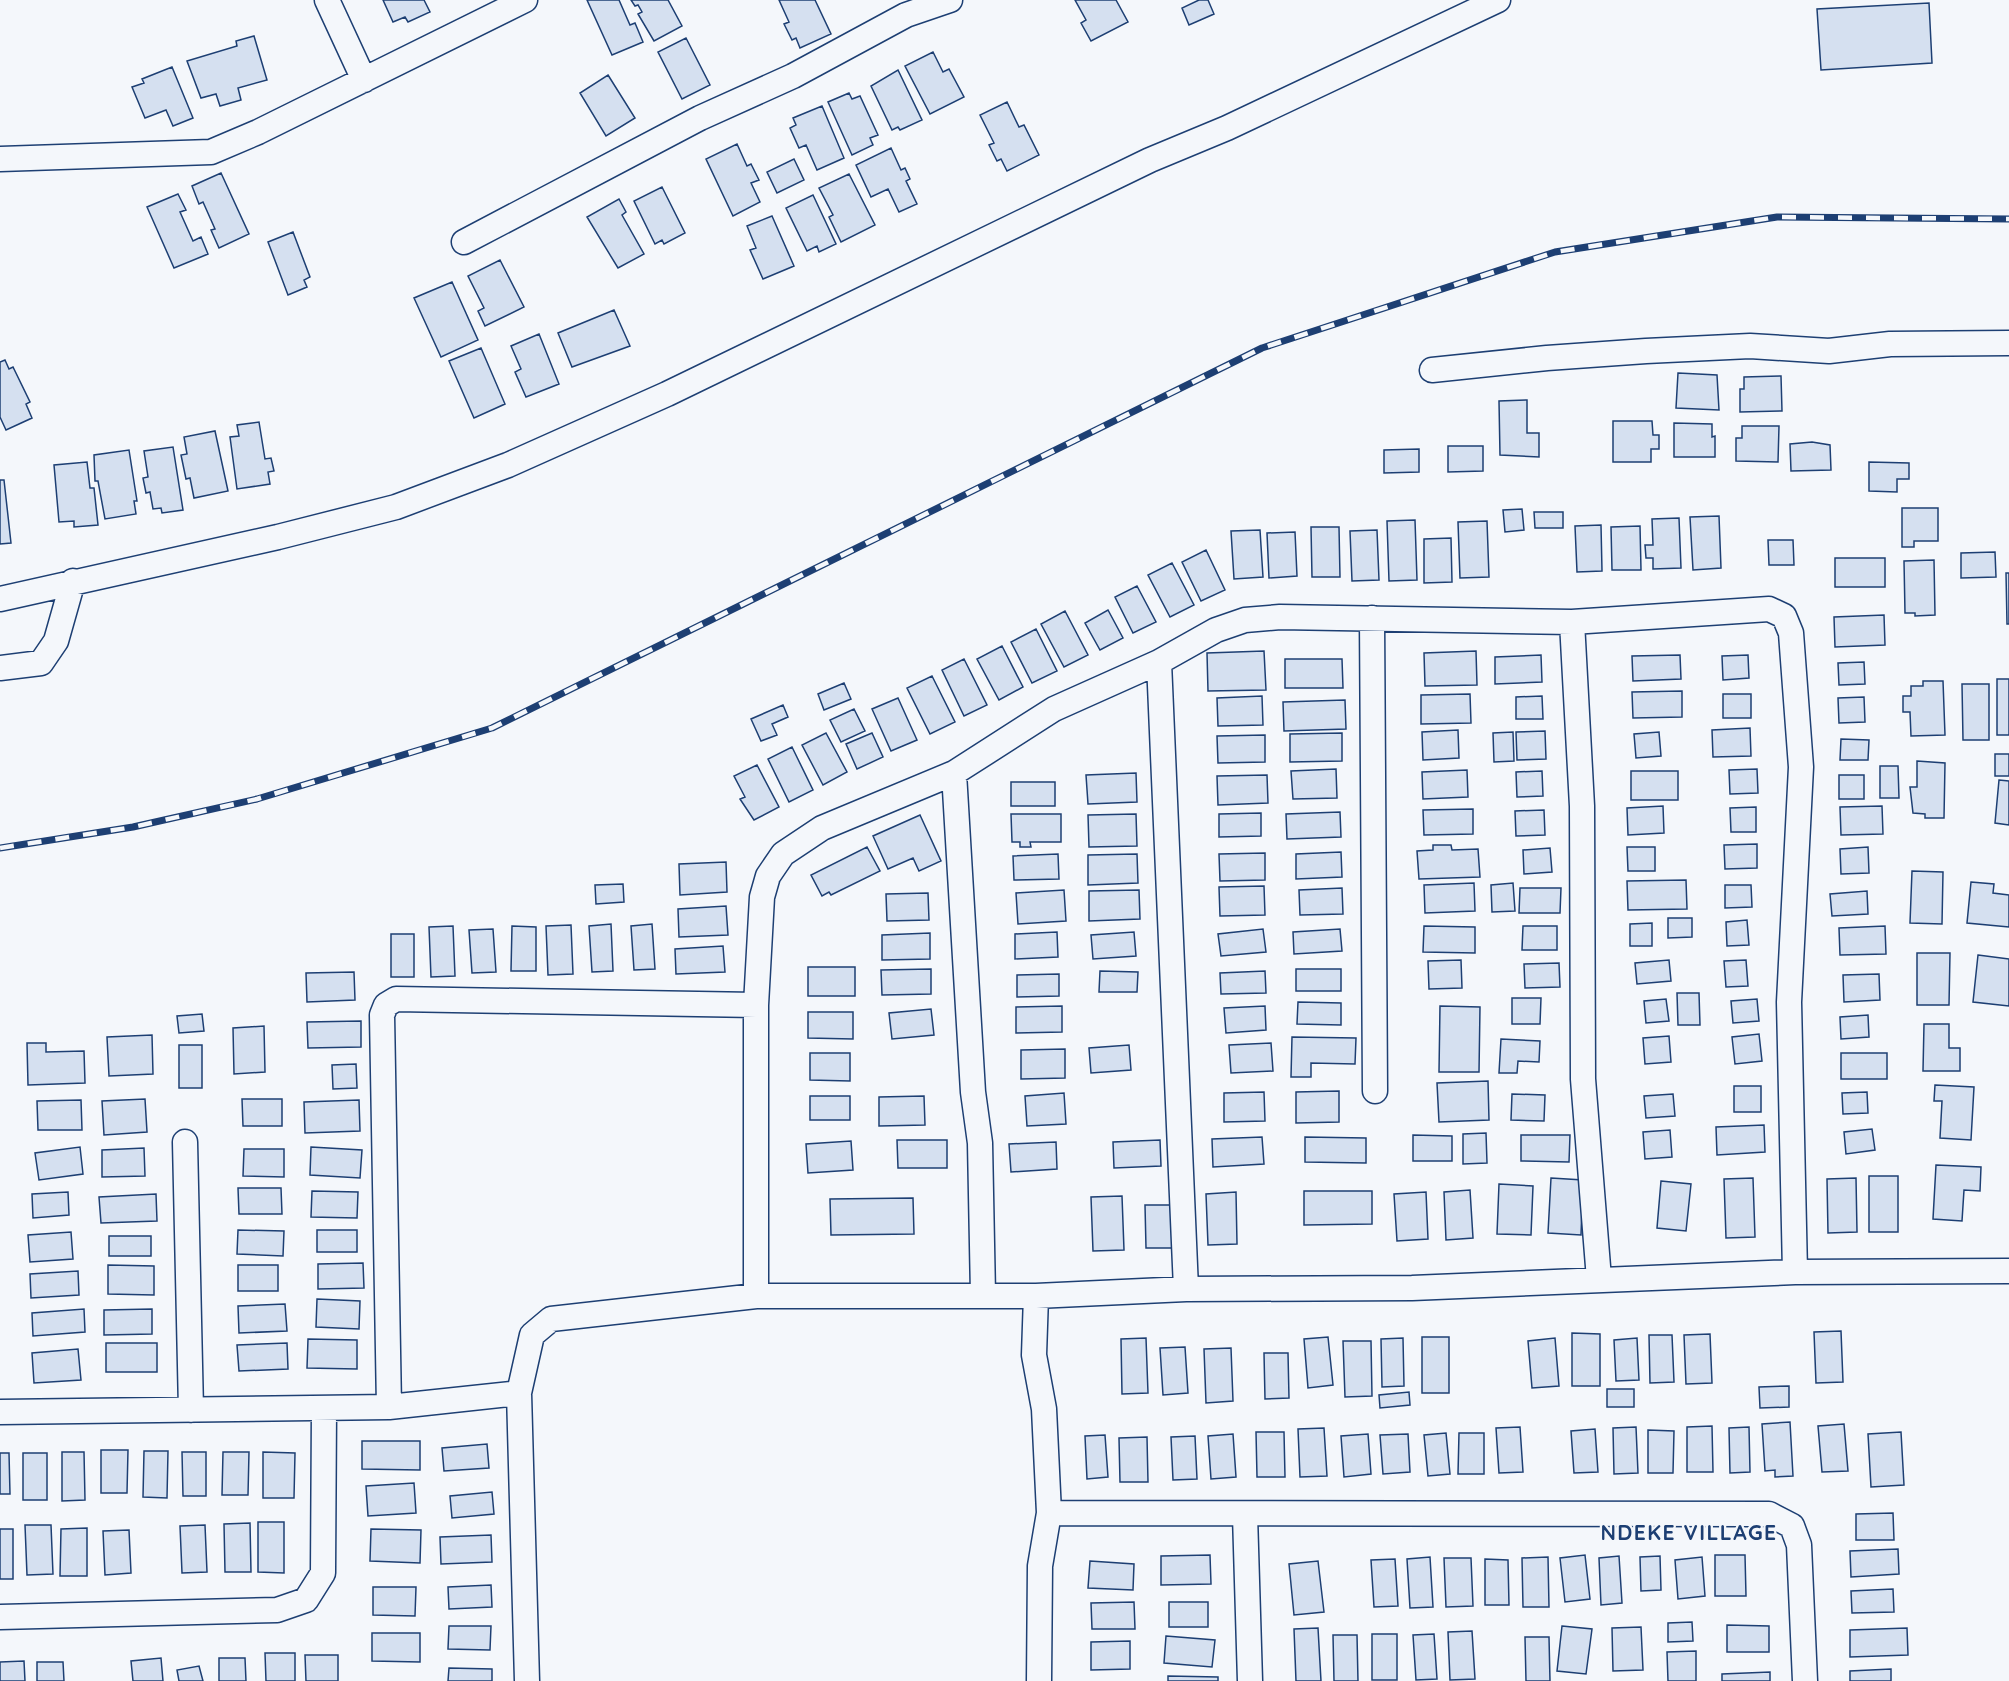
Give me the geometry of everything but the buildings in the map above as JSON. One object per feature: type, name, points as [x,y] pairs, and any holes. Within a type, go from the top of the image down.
[{"type":"street","points":[[327,0],[364,80]]},
{"type":"street","points":[[0,159],[211,152],[258,132],[525,0]]},
{"type":"street","points":[[464,242],[700,118],[793,76],[906,15],[950,0]]},
{"type":"street","points":[[0,599],[278,537],[396,507],[508,465],[667,394],[1150,160],[1227,128],[1498,0]]},
{"type":"street","points":[[1432,370],[1546,358],[1658,350],[1750,346],[1829,351],[1890,344],[2009,343]]},
{"type":"street","points":[[0,668],[41,663],[56,640],[73,581]]},
{"type":"street","points":[[756,1296],[756,1005],[762,897],[768,876],[783,854],[822,828],[954,773],[1054,709],[1159,662],[1216,630],[1245,620],[1280,617],[1572,622],[1769,609],[1784,616],[1791,633],[1801,766],[1789,1002],[1795,1272]]},
{"type":"street","points":[[1372,618],[1375,1091]]},
{"type":"street","points":[[1572,622],[1582,806],[1583,1079],[1599,1279]]},
{"type":"street","points":[[1159,662],[1186,1289]]},
{"type":"street","points":[[954,773],[973,1092],[980,1143],[983,1295]]},
{"type":"street","points":[[389,1407],[382,1015],[386,1005],[396,999],[756,1005]]},
{"type":"street","points":[[185,1142],[191,1410]]},
{"type":"street","points":[[527,1681],[519,1393],[532,1335],[551,1319],[756,1296],[1036,1296],[1186,1289],[1412,1288],[1795,1272],[2009,1271]]},
{"type":"street","points":[[1036,1296],[1034,1355],[1044,1409],[1049,1513],[1040,1566],[1039,1681]]},
{"type":"street","points":[[0,1412],[389,1407],[519,1393]]},
{"type":"street","points":[[0,1617],[276,1610],[306,1600],[324,1573],[324,1409]]},
{"type":"street","points":[[1049,1513],[1769,1514],[1792,1526],[1799,1545],[1805,1681]]},
{"type":"street","points":[[1245,1515],[1250,1681]]},
{"type":"railway","points":[[0,848],[133,827],[257,799],[492,728],[1262,348],[1555,252],[1777,217],[2009,219]]},
{"type":"district","name":"NDEKE VILLAGE","points":[[1689,1532]]}]
